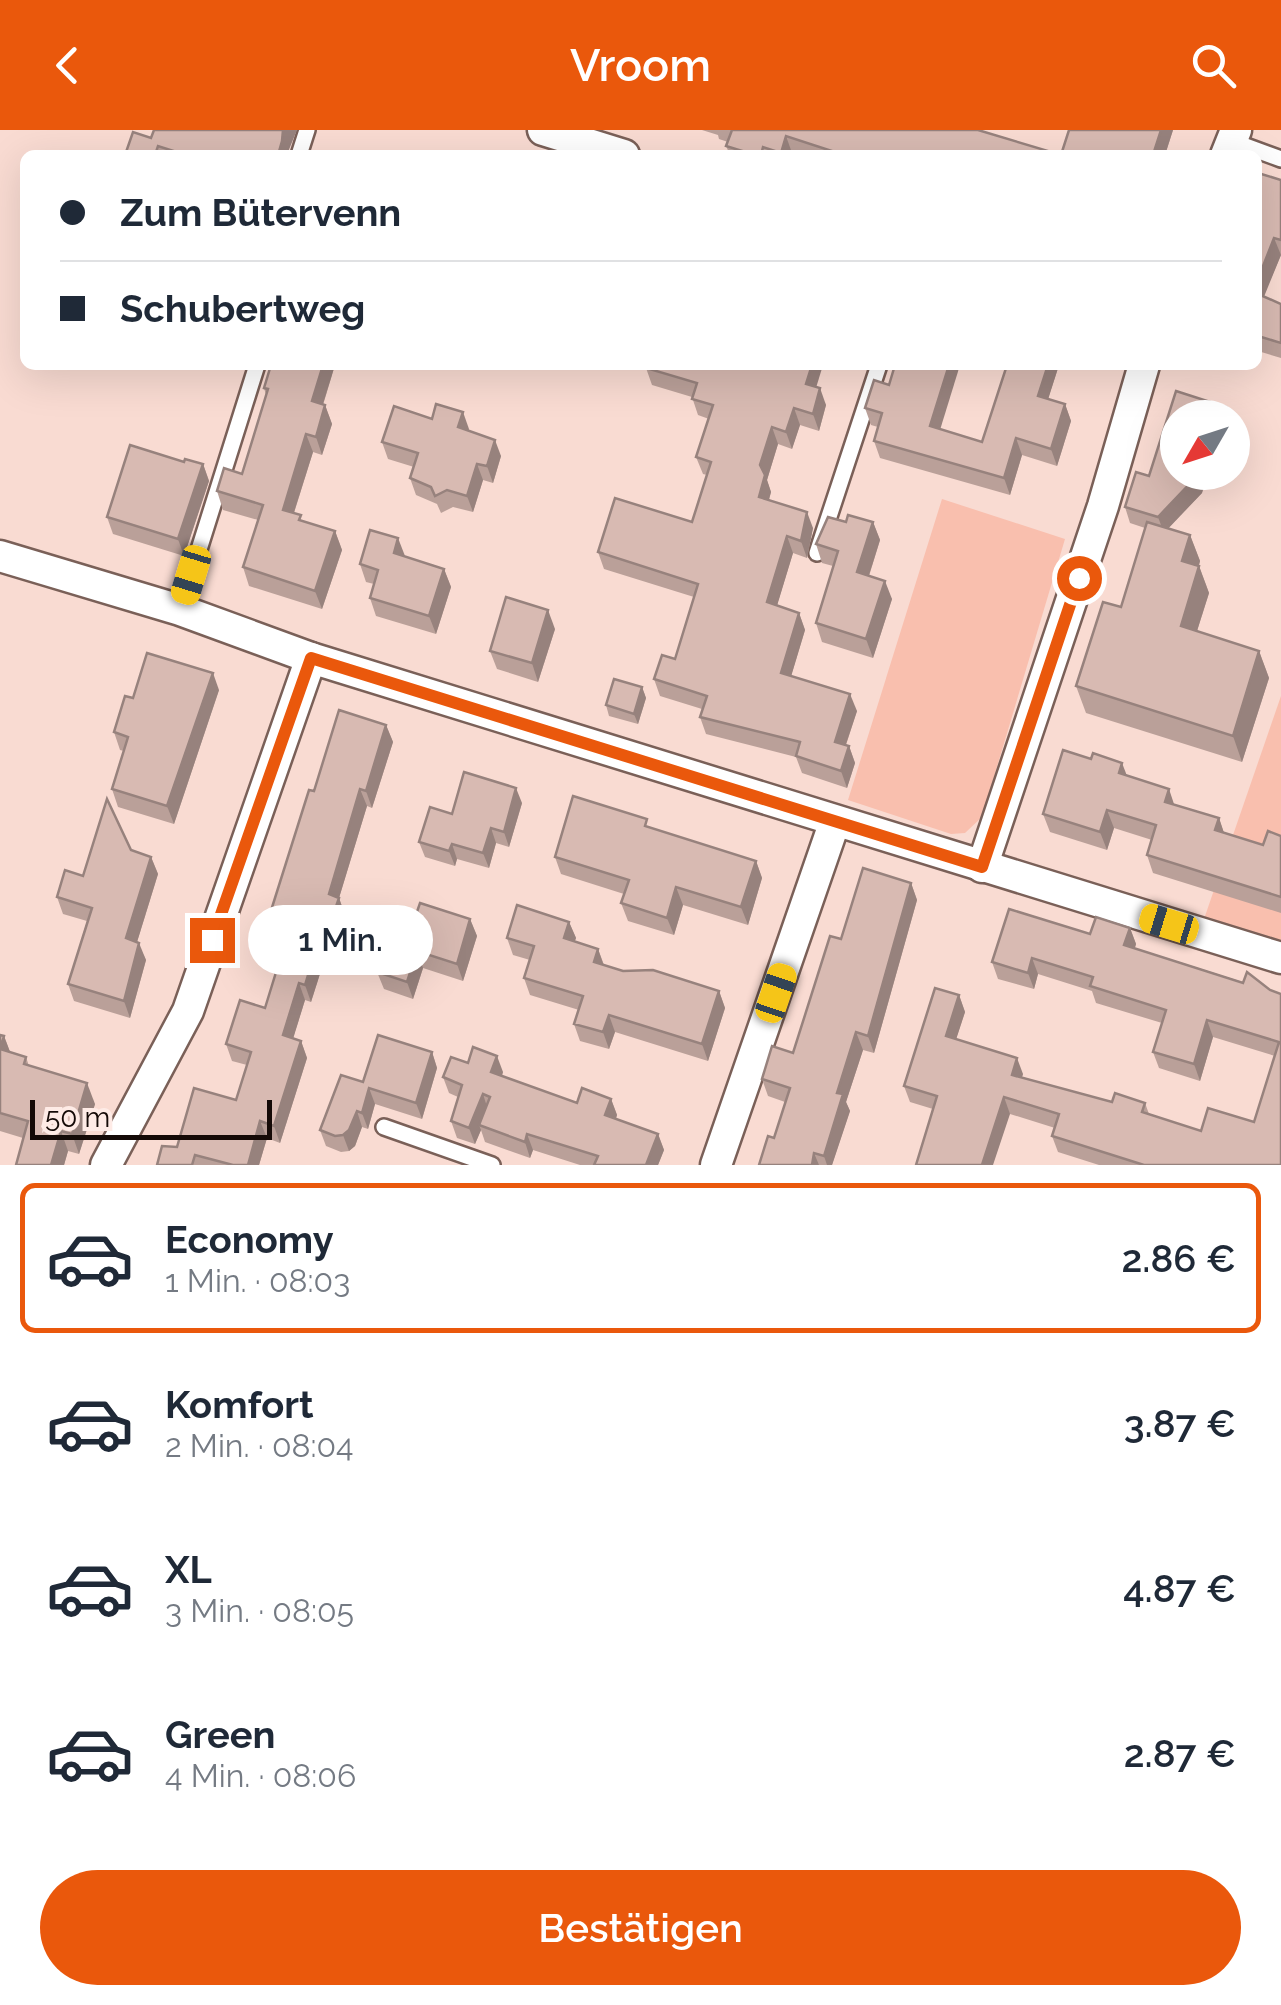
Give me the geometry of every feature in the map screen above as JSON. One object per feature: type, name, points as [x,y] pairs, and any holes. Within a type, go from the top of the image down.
[{"type":"street","points":[[543,130],[608,150]]},
{"type":"street","points":[[982,867],[1103,506],[1143,370]]},
{"type":"street","points":[[0,556],[180,610],[311,658],[1281,958]]},
{"type":"street","points":[[106,1165],[188,1010],[311,658]]},
{"type":"street","points":[[716,1165],[834,822]]},
{"type":"lane","points":[[180,610],[255,370]]},
{"type":"lane","points":[[817,554],[876,370]]},
{"type":"lane","points":[[384,1127],[492,1165]]},
{"type":"shaded area","points":[[942,499],[1065,539],[982,817],[965,833],[951,834],[848,800]]},
{"type":"shaded area","points":[[1281,696],[1281,943],[1204,919]]},
{"type":"building","points":[[154,130],[283,130],[279,150],[170,150],[158,146],[157,150],[127,150],[133,132],[151,138]]},
{"type":"building","points":[[732,130],[978,130],[1044,150],[829,150],[786,136],[782,150],[739,150],[726,146]]},
{"type":"building","points":[[1069,130],[1161,130],[1155,150],[1063,150]]},
{"type":"building","points":[[1262,174],[1281,180],[1281,240],[1274,238],[1262,269]]},
{"type":"building","points":[[1262,296],[1281,304],[1281,343],[1262,337]]},
{"type":"building","points":[[269,370],[321,370],[312,401],[325,405],[316,437],[306,434],[283,510],[301,515],[299,520],[335,531],[315,591],[243,567],[263,505],[217,491],[224,468],[242,474],[268,389],[264,388]]},
{"type":"building","points":[[653,370],[810,370],[806,384],[820,388],[813,414],[794,408],[786,432],[772,427],[760,465],[765,475],[759,497],[807,512],[801,541],[787,536],[767,602],[799,613],[781,673],[850,694],[835,742],[849,746],[841,771],[796,756],[800,742],[700,717],[707,696],[654,679],[662,655],[675,659],[698,584],[598,552],[615,498],[692,522],[711,462],[696,457],[713,405],[692,399],[697,383]]},
{"type":"building","points":[[894,370],[947,370],[930,426],[982,442],[1005,370],[1046,370],[1038,396],[1065,404],[1051,449],[1016,438],[1004,478],[874,441],[882,413],[865,408],[874,380],[889,385]]},
{"type":"building","points":[[1176,391],[1204,400],[1173,400]]},
{"type":"building","points":[[436,404],[463,412],[458,427],[495,440],[487,466],[477,464],[467,496],[447,490],[435,496],[431,487],[410,478],[418,453],[382,442],[394,406],[432,419]]},
{"type":"building","points":[[1160,441],[1160,490],[1184,490],[1158,517],[1125,507],[1136,472],[1149,476]]},
{"type":"building","points":[[130,445],[203,464],[178,539],[107,517]]},
{"type":"building","points":[[848,515],[873,522],[857,572],[885,581],[866,639],[816,623],[838,551],[816,544],[828,517],[846,522]]},
{"type":"building","points":[[1147,522],[1190,535],[1182,561],[1199,566],[1181,626],[1259,651],[1233,736],[1076,686],[1103,602],[1121,607]]},
{"type":"building","points":[[370,530],[398,538],[394,553],[444,569],[429,616],[370,598],[378,570],[360,564]]},
{"type":"building","points":[[506,597],[548,610],[532,663],[490,651]]},
{"type":"building","points":[[147,653],[213,673],[167,806],[112,789],[128,737],[114,732],[125,696],[133,698]]},
{"type":"building","points":[[614,679],[642,687],[634,714],[606,705]]},
{"type":"building","points":[[339,710],[386,725],[366,791],[360,789],[329,894],[339,898],[331,921],[325,919],[305,985],[299,983],[283,1035],[301,1041],[274,1126],[260,1121],[248,1165],[195,1155],[192,1165],[157,1165],[162,1146],[177,1147],[194,1088],[236,1100],[251,1052],[226,1044],[240,1000],[265,1008],[285,943],[263,936]]},
{"type":"building","points":[[1063,750],[1091,759],[1093,753],[1122,763],[1119,773],[1169,789],[1165,802],[1219,818],[1215,830],[1263,845],[1268,831],[1281,836],[1281,897],[1147,855],[1156,825],[1107,810],[1100,832],[1043,814]]},
{"type":"building","points":[[464,772],[516,788],[504,832],[491,828],[483,853],[452,844],[449,851],[419,842],[430,807],[452,814]]},
{"type":"building","points":[[573,796],[647,819],[645,826],[756,861],[741,907],[676,887],[667,918],[621,903],[629,880],[555,857]]},
{"type":"building","points":[[107,799],[131,850],[151,857],[126,938],[139,943],[124,1001],[68,984],[92,908],[57,897],[65,870],[83,876]]},
{"type":"building","points":[[863,868],[911,883],[868,1036],[856,1032],[837,1093],[843,1094],[824,1156],[814,1153],[812,1165],[759,1165],[768,1136],[774,1138],[790,1088],[762,1079],[772,1046],[793,1053],[830,936],[841,939]]},
{"type":"building","points":[[420,903],[470,919],[457,964],[417,951],[407,982],[377,972],[387,942],[405,947]]},
{"type":"building","points":[[517,905],[569,922],[564,938],[598,949],[594,962],[623,971],[653,970],[719,991],[702,1044],[609,1015],[603,1032],[574,1024],[583,996],[524,978],[534,946],[507,938]]},
{"type":"building","points":[[1009,909],[1090,934],[1096,917],[1130,928],[1124,945],[1243,983],[1247,972],[1281,994],[1281,1165],[1144,1165],[1052,1136],[1059,1114],[1004,1097],[982,1165],[916,1165],[937,1096],[904,1086],[935,988],[959,995],[946,1036],[1017,1058],[1012,1075],[1112,1102],[1115,1093],[1145,1103],[1142,1112],[1201,1131],[1208,1108],[1254,1122],[1279,1042],[1207,1020],[1194,1064],[1153,1052],[1166,1010],[1090,986],[1093,977],[1032,958],[1028,973],[992,962]]},
{"type":"building","points":[[378,1035],[432,1052],[416,1103],[369,1088],[362,1113],[357,1111],[349,1130],[335,1136],[320,1130],[341,1075],[363,1082]]},
{"type":"building","points":[[473,1047],[497,1056],[491,1072],[577,1103],[582,1088],[611,1099],[605,1115],[658,1134],[646,1165],[594,1165],[598,1156],[527,1134],[525,1142],[479,1125],[490,1097],[483,1094],[469,1128],[451,1121],[462,1085],[443,1077],[451,1057],[468,1063]]},
{"type":"building","points":[[0,1049],[26,1057],[24,1064],[87,1083],[72,1134],[61,1131],[51,1165],[16,1165],[28,1121],[0,1113]]},
{"type":"route","points":[[212,940],[311,658],[982,867],[1079,578]]}]
